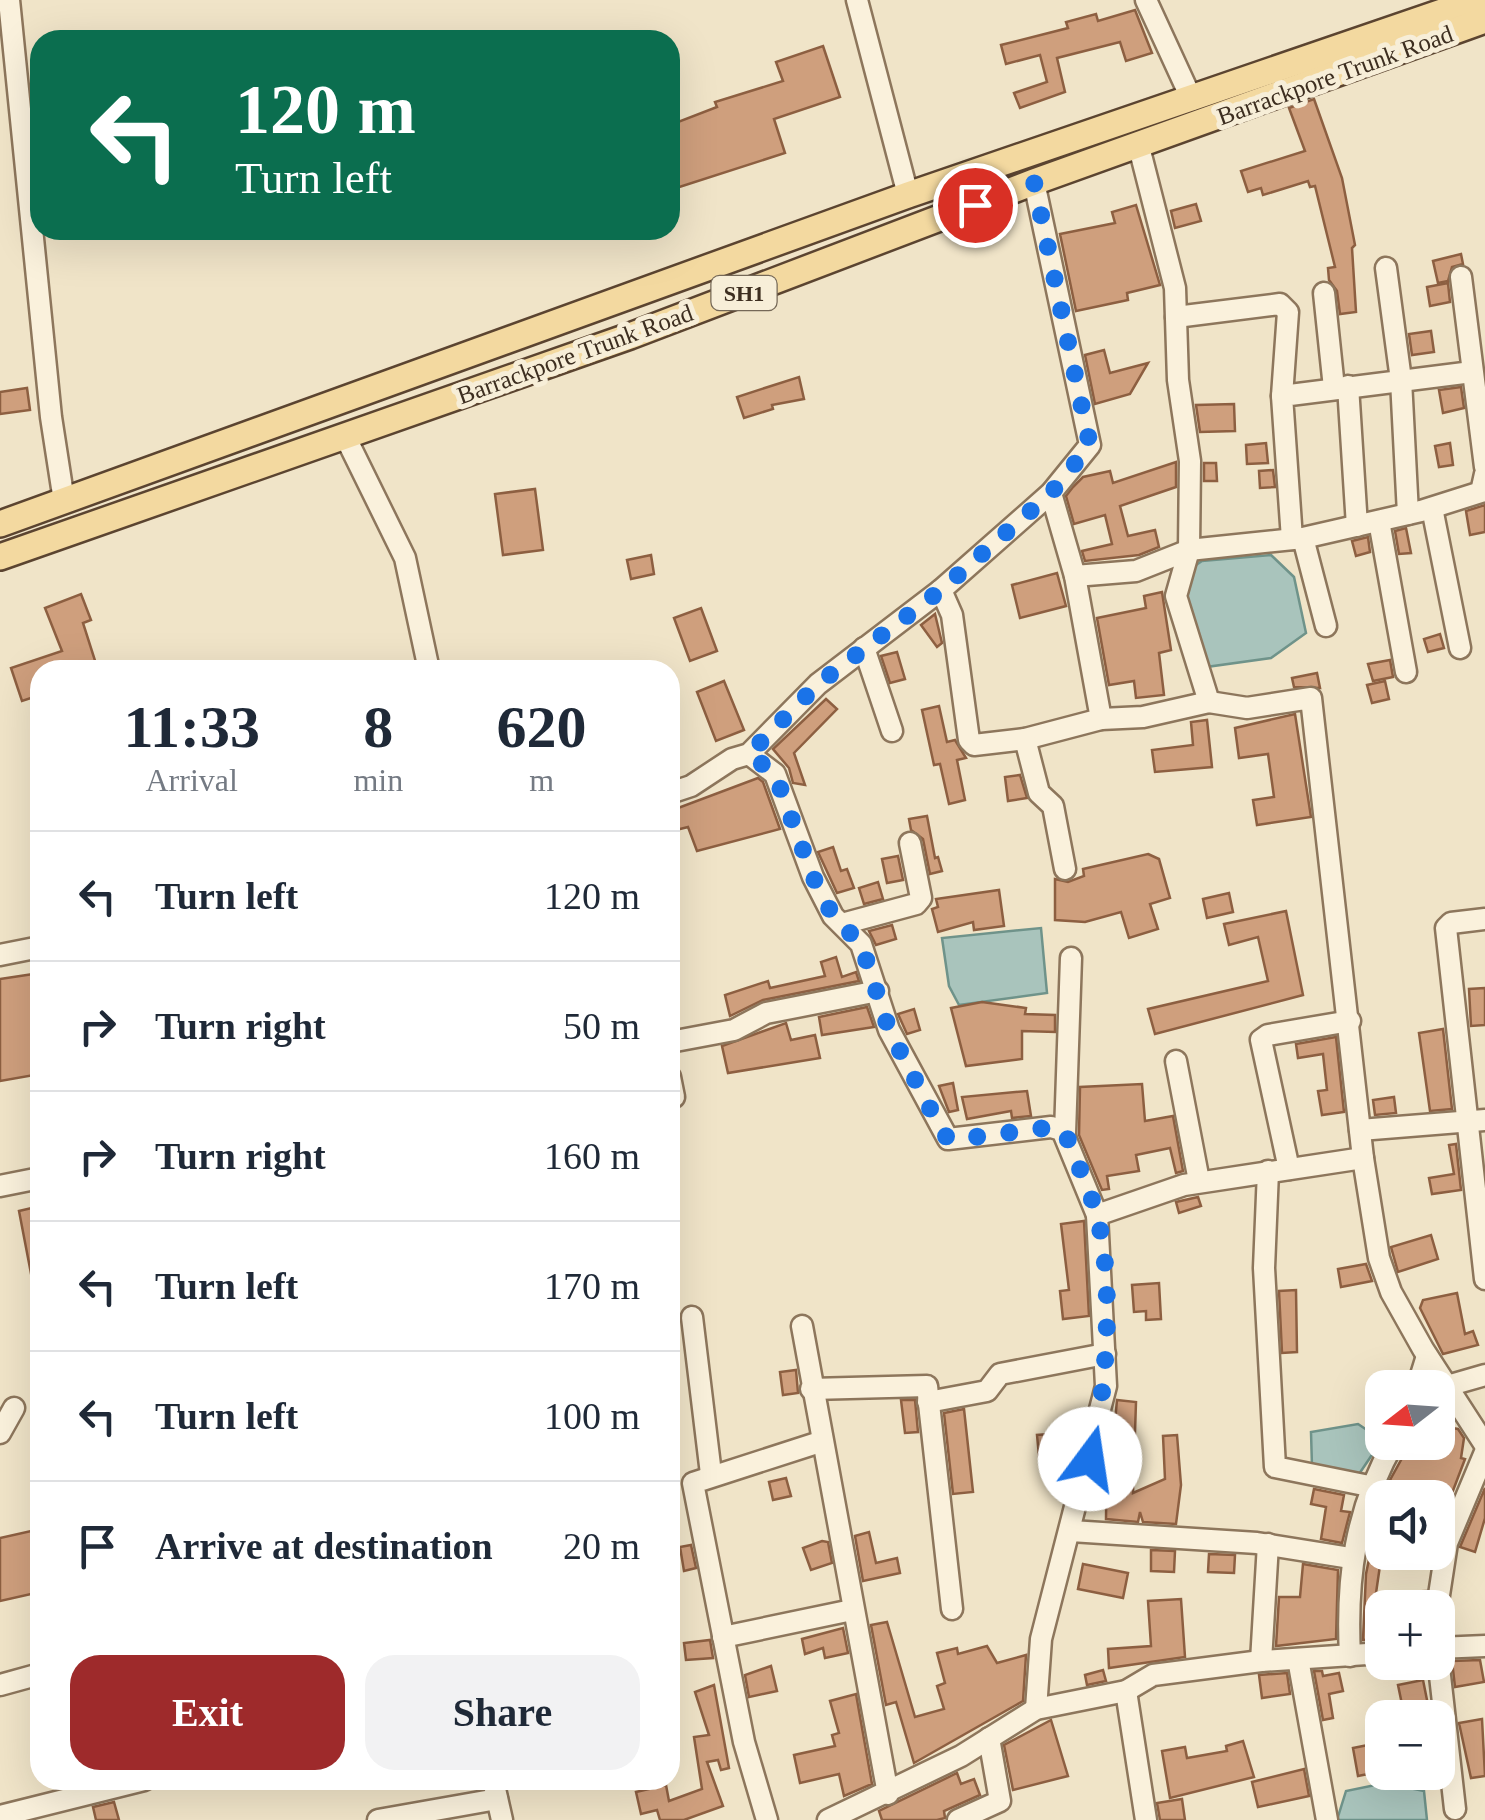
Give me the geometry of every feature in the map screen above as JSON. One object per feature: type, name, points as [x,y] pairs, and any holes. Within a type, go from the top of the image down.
[{"type":"main road","name":"Barrackpore Trunk Road","points":[[2,518],[64,501],[908,195],[1477,0]]},
{"type":"main road","name":"Barrackpore Trunk Road","points":[[0,557],[630,336],[1034,182],[1485,20]]},
{"type":"street","points":[[9,0],[30,208]]},
{"type":"street","points":[[856,0],[908,195]]},
{"type":"street","points":[[1146,0],[1192,100]]},
{"type":"street","points":[[1139,147],[1168,247],[1178,380],[1190,461],[1189,550],[1176,596],[1209,702]]},
{"type":"street","points":[[680,790],[732,758],[749,754],[818,684],[941,590],[1051,493],[1090,445],[1034,182]]},
{"type":"street","points":[[33,240],[51,417],[64,501]]},
{"type":"street","points":[[1386,268],[1401,380],[1408,514]]},
{"type":"street","points":[[1075,576],[1136,571],[1189,550],[1297,538],[1357,526],[1432,508],[1484,483],[1475,323],[1461,277]]},
{"type":"street","points":[[1324,293],[1341,387],[1357,526]]},
{"type":"street","points":[[1176,318],[1280,304],[1288,312],[1282,396],[1297,538],[1326,626]]},
{"type":"street","points":[[1282,396],[1401,380],[1476,379]]},
{"type":"street","points":[[345,436],[405,558],[426,660]]},
{"type":"street","points":[[1051,493],[1075,576],[1101,719]]},
{"type":"street","points":[[1432,508],[1460,648]]},
{"type":"street","points":[[1379,520],[1406,672]]},
{"type":"street","points":[[941,590],[952,615],[969,740],[974,745],[1209,702],[1247,708],[1311,698],[1363,1158],[1379,1258],[1391,1292],[1436,1370]]},
{"type":"street","points":[[864,648],[892,731]]},
{"type":"street","points":[[1025,738],[1039,793],[1053,806],[1065,869]]},
{"type":"street","points":[[749,754],[775,774],[813,877],[833,916],[861,944],[889,1030],[946,1137],[1052,1127],[1065,1132]]},
{"type":"street","points":[[842,924],[916,904],[920,898],[910,843]]},
{"type":"street","points":[[1485,919],[1451,922],[1446,928],[1476,1122],[1485,1279]]},
{"type":"street","points":[[0,955],[30,949]]},
{"type":"street","points":[[1036,1709],[1041,1639],[1103,1404],[1105,1354],[1097,1215],[1065,1132],[1071,958]]},
{"type":"street","points":[[680,1040],[734,1030],[766,1013],[878,991]]},
{"type":"street","points":[[1350,1021],[1268,1034],[1261,1040],[1278,1170],[1264,1268],[1275,1467],[1279,1471],[1365,1485]]},
{"type":"street","points":[[1176,1061],[1199,1181]]},
{"type":"street","points":[[1360,1130],[1476,1122]]},
{"type":"street","points":[[1097,1215],[1199,1181],[1363,1158]]},
{"type":"street","points":[[0,1186],[30,1180]]},
{"type":"street","points":[[692,1317],[711,1474]]},
{"type":"street","points":[[802,1326],[820,1442],[888,1794]]},
{"type":"street","points":[[928,1402],[987,1392],[1000,1374],[1105,1354]]},
{"type":"street","points":[[1423,1370],[1427,1356]]},
{"type":"street","points":[[1455,1384],[1485,1375]]},
{"type":"street","points":[[811,1389],[926,1385],[952,1610]]},
{"type":"street","points":[[1440,1590],[1447,1542],[1485,1448],[1455,1399]]},
{"type":"street","points":[[0,1433],[14,1408]]},
{"type":"street","points":[[767,1820],[744,1742],[693,1485],[696,1479],[820,1442]]},
{"type":"street","points":[[1350,1656],[1347,1595],[1351,1558],[1365,1502]]},
{"type":"street","points":[[1071,1531],[1268,1544],[1351,1558]]},
{"type":"street","points":[[1261,1660],[1268,1544]]},
{"type":"street","points":[[722,1637],[852,1610]]},
{"type":"street","points":[[1455,1647],[1485,1646]]},
{"type":"street","points":[[828,1820],[888,1794],[1036,1709],[1126,1691],[1153,1675],[1261,1660],[1365,1655]]},
{"type":"street","points":[[1298,1660],[1328,1820]]},
{"type":"street","points":[[0,1686],[30,1677]]},
{"type":"street","points":[[1440,1680],[1455,1809]]},
{"type":"street","points":[[1126,1691],[1146,1820]]},
{"type":"street","points":[[958,1820],[1000,1801],[989,1738]]},
{"type":"street","points":[[0,1816],[104,1790]]},
{"type":"street","points":[[378,1820],[498,1800]]},
{"type":"water","points":[[1271,555],[1294,577],[1306,633],[1271,658],[1206,667],[1180,576],[1202,561]]},
{"type":"water","points":[[1041,928],[1047,993],[959,1005],[949,986],[942,938]]},
{"type":"water","points":[[1358,1424],[1365,1429],[1365,1460],[1368,1460],[1357,1477],[1312,1467],[1311,1432]]},
{"type":"water","points":[[1365,1787],[1424,1791],[1427,1820],[1337,1820],[1346,1791]]},
{"type":"building","points":[[1135,10],[1152,53],[1126,61],[1120,42],[1057,58],[1065,92],[1020,108],[1014,93],[1047,82],[1040,55],[1006,64],[1001,45],[1068,28],[1066,22],[1096,14],[1098,21]]},
{"type":"building","points":[[823,46],[840,97],[774,119],[785,153],[680,187],[680,121],[717,107],[715,102],[783,81],[776,62]]},
{"type":"building","points":[[1314,99],[1342,178],[1355,245],[1352,248],[1356,312],[1340,314],[1337,291],[1329,280],[1328,268],[1335,267],[1315,186],[1310,187],[1308,181],[1263,195],[1261,188],[1248,192],[1241,171],[1305,151],[1289,108]]},
{"type":"building","points":[[1196,204],[1201,221],[1175,228],[1171,211]]},
{"type":"building","points":[[1136,205],[1160,285],[1127,293],[1128,300],[1076,311],[1060,234],[1115,223],[1112,212]]},
{"type":"building","points":[[1461,254],[1463,264],[1452,267],[1448,281],[1438,283],[1433,261]]},
{"type":"building","points":[[1448,283],[1450,302],[1430,306],[1427,287]]},
{"type":"building","points":[[1431,331],[1434,352],[1412,355],[1409,334]]},
{"type":"building","points":[[1104,350],[1110,373],[1148,363],[1130,394],[1095,404],[1085,355]]},
{"type":"building","points":[[799,377],[804,399],[772,405],[773,409],[744,418],[737,397]]},
{"type":"building","points":[[1461,387],[1464,408],[1443,413],[1439,390]]},
{"type":"building","points":[[27,388],[30,410],[0,414],[0,392]]},
{"type":"building","points":[[1234,404],[1235,431],[1200,432],[1196,405]]},
{"type":"building","points":[[1266,443],[1268,463],[1247,464],[1246,445]]},
{"type":"building","points":[[1450,443],[1453,465],[1439,467],[1435,446]]},
{"type":"building","points":[[1176,462],[1176,487],[1120,506],[1128,536],[1155,530],[1159,547],[1139,555],[1085,561],[1082,551],[1112,544],[1105,515],[1074,524],[1066,496],[1073,487],[1083,477],[1110,471],[1113,483]]},
{"type":"building","points":[[1204,463],[1216,463],[1217,481],[1204,481]]},
{"type":"building","points":[[1273,470],[1275,487],[1260,488],[1259,471]]},
{"type":"building","points":[[535,489],[543,550],[503,555],[495,494]]},
{"type":"building","points":[[1485,505],[1485,532],[1470,535],[1466,511]]},
{"type":"building","points":[[1406,528],[1411,553],[1399,554],[1395,531]]},
{"type":"building","points":[[1368,537],[1370,552],[1356,556],[1352,541]]},
{"type":"building","points":[[651,555],[654,574],[631,579],[627,560]]},
{"type":"building","points":[[1057,573],[1066,606],[1020,618],[1012,585]]},
{"type":"building","points":[[1162,592],[1171,650],[1159,653],[1164,695],[1136,698],[1134,681],[1109,685],[1097,618],[1146,608],[1144,596]]},
{"type":"building","points":[[81,594],[91,620],[83,623],[95,660],[35,660],[62,651],[45,608]]},
{"type":"building","points":[[701,608],[717,651],[690,661],[674,618]]},
{"type":"building","points":[[935,614],[942,643],[937,647],[921,625]]},
{"type":"building","points":[[1440,634],[1444,648],[1428,652],[1424,639]]},
{"type":"building","points":[[897,652],[905,679],[890,683],[881,656]]},
{"type":"building","points":[[1390,660],[1393,677],[1373,681],[1368,664]]},
{"type":"building","points":[[30,662],[30,698],[22,701],[11,668]]},
{"type":"building","points":[[1317,673],[1320,688],[1294,687],[1292,678]]},
{"type":"building","points":[[724,681],[744,730],[716,741],[697,692]]},
{"type":"building","points":[[1385,681],[1389,699],[1372,703],[1367,685]]},
{"type":"building","points":[[826,699],[837,709],[794,753],[805,785],[793,783],[789,768],[773,749]]},
{"type":"building","points":[[939,706],[947,742],[955,740],[966,758],[957,760],[965,800],[949,804],[940,764],[934,765],[922,710]]},
{"type":"building","points":[[1295,714],[1311,817],[1257,825],[1253,800],[1274,797],[1268,754],[1239,758],[1235,728]]},
{"type":"building","points":[[1207,720],[1212,767],[1155,772],[1152,750],[1193,745],[1191,722]]},
{"type":"building","points":[[1020,775],[1027,798],[1008,801],[1005,777]]},
{"type":"building","points":[[758,778],[763,782],[780,829],[697,851],[688,827],[680,829],[680,807]]},
{"type":"building","points":[[927,816],[935,858],[938,857],[942,871],[930,874],[923,839],[911,830],[909,819]]},
{"type":"building","points":[[833,847],[841,871],[847,869],[854,888],[837,893],[818,852]]},
{"type":"building","points":[[1148,854],[1159,859],[1170,898],[1150,904],[1158,929],[1129,938],[1121,912],[1085,922],[1055,920],[1055,879],[1068,882],[1084,876],[1083,869]]},
{"type":"building","points":[[898,856],[903,880],[887,883],[882,859]]},
{"type":"building","points":[[878,882],[883,899],[864,904],[859,888]]},
{"type":"building","points":[[999,890],[1004,926],[974,930],[973,922],[938,932],[932,909],[938,907],[936,899]]},
{"type":"building","points":[[1229,893],[1233,912],[1207,918],[1203,899]]},
{"type":"building","points":[[1286,911],[1303,995],[1155,1034],[1148,1009],[1268,981],[1258,937],[1229,945],[1224,924]]},
{"type":"building","points":[[892,925],[896,939],[876,945],[869,931]]},
{"type":"building","points":[[836,957],[842,977],[856,972],[859,981],[763,1000],[730,1016],[725,995],[768,981],[770,988],[825,976],[821,962]]},
{"type":"building","points":[[30,974],[30,1076],[0,1081],[0,979]]},
{"type":"building","points":[[1485,988],[1485,1025],[1471,1026],[1469,989]]},
{"type":"building","points":[[982,1002],[1026,1008],[1025,1014],[1055,1015],[1055,1032],[1022,1031],[1022,1059],[966,1066],[951,1008]]},
{"type":"building","points":[[867,1007],[874,1027],[822,1035],[819,1017]]},
{"type":"building","points":[[914,1009],[920,1030],[907,1034],[898,1014]]},
{"type":"building","points":[[786,1023],[791,1040],[815,1035],[820,1058],[728,1073],[722,1046]]},
{"type":"building","points":[[1443,1029],[1452,1109],[1430,1111],[1419,1033]]},
{"type":"building","points":[[1336,1037],[1344,1112],[1322,1115],[1318,1091],[1327,1090],[1323,1054],[1298,1058],[1296,1044]]},
{"type":"building","points":[[953,1083],[958,1110],[949,1112],[939,1086]]},
{"type":"building","points":[[1142,1084],[1145,1121],[1173,1116],[1183,1171],[1176,1173],[1170,1148],[1136,1155],[1139,1171],[1107,1176],[1109,1189],[1102,1190],[1079,1135],[1080,1087]]},
{"type":"building","points":[[1027,1091],[1031,1116],[1012,1118],[1011,1111],[967,1119],[962,1097]]},
{"type":"building","points":[[1394,1097],[1396,1113],[1375,1115],[1373,1100]]},
{"type":"building","points":[[1456,1144],[1461,1190],[1432,1194],[1429,1178],[1454,1174],[1449,1145]]},
{"type":"building","points":[[1198,1197],[1201,1206],[1179,1213],[1176,1202]]},
{"type":"building","points":[[30,1208],[30,1268],[19,1211]]},
{"type":"building","points":[[1084,1221],[1089,1316],[1063,1319],[1060,1291],[1069,1290],[1061,1224]]},
{"type":"building","points":[[1431,1235],[1438,1259],[1398,1272],[1391,1247]]},
{"type":"building","points":[[1366,1264],[1372,1281],[1341,1287],[1338,1269]]},
{"type":"building","points":[[1159,1283],[1161,1319],[1146,1320],[1146,1311],[1134,1312],[1132,1285]]},
{"type":"building","points":[[1296,1290],[1297,1352],[1282,1353],[1279,1291]]},
{"type":"building","points":[[1457,1293],[1465,1334],[1473,1331],[1478,1345],[1443,1354],[1420,1308],[1423,1300]]},
{"type":"building","points":[[796,1370],[798,1393],[783,1395],[780,1372]]},
{"type":"building","points":[[901,1400],[915,1400],[918,1432],[905,1433]]},
{"type":"building","points":[[1117,1400],[1136,1402],[1133,1493],[1165,1479],[1163,1436],[1177,1435],[1181,1485],[1176,1524],[1143,1522],[1140,1512],[1138,1522],[1106,1519],[1107,1437],[1114,1433]]},
{"type":"building","points":[[964,1409],[973,1492],[953,1494],[944,1413]]},
{"type":"building","points":[[1455,1428],[1464,1438],[1461,1458],[1465,1459],[1455,1485],[1455,1480],[1390,1480],[1401,1460],[1455,1460]]},
{"type":"building","points":[[1076,1432],[1075,1452],[1039,1456],[1037,1435]]},
{"type":"building","points":[[786,1478],[791,1496],[773,1500],[769,1482]]},
{"type":"building","points":[[1485,1488],[1485,1518],[1475,1552],[1460,1547]]},
{"type":"building","points":[[1314,1489],[1344,1495],[1341,1511],[1350,1512],[1342,1543],[1321,1539],[1326,1507],[1311,1504]]},
{"type":"building","points":[[30,1531],[30,1594],[0,1601],[0,1538]]},
{"type":"building","points":[[869,1532],[876,1563],[897,1558],[900,1573],[863,1581],[855,1536]]},
{"type":"building","points":[[828,1542],[832,1563],[811,1570],[803,1548]]},
{"type":"building","points":[[691,1545],[696,1568],[684,1571],[680,1547]]},
{"type":"building","points":[[1151,1550],[1175,1551],[1174,1572],[1151,1571]]},
{"type":"building","points":[[1209,1554],[1235,1555],[1234,1573],[1208,1572]]},
{"type":"building","points":[[1083,1564],[1128,1573],[1123,1598],[1078,1589]]},
{"type":"building","points":[[1303,1564],[1338,1570],[1336,1639],[1276,1646],[1279,1597],[1300,1597]]},
{"type":"building","points":[[1367,1570],[1379,1570],[1376,1590],[1365,1590]]},
{"type":"building","points":[[1181,1599],[1185,1657],[1109,1668],[1108,1649],[1151,1646],[1148,1601]]},
{"type":"building","points":[[887,1622],[915,1717],[944,1709],[937,1686],[945,1683],[937,1653],[957,1648],[958,1654],[987,1646],[997,1663],[1026,1655],[1023,1701],[914,1763],[896,1702],[886,1705],[871,1625]]},
{"type":"building","points":[[843,1628],[848,1653],[825,1658],[823,1648],[805,1654],[802,1639]]},
{"type":"building","points":[[710,1640],[713,1658],[686,1660],[684,1643]]},
{"type":"building","points":[[1480,1660],[1484,1682],[1455,1687],[1455,1661]]},
{"type":"building","points":[[771,1666],[777,1691],[749,1697],[745,1675]]},
{"type":"building","points":[[1103,1670],[1106,1681],[1087,1685],[1085,1675]]},
{"type":"building","points":[[1314,1671],[1322,1671],[1323,1676],[1339,1673],[1343,1691],[1329,1694],[1333,1718],[1323,1720]]},
{"type":"building","points":[[1287,1673],[1290,1694],[1262,1698],[1259,1675]]},
{"type":"building","points":[[1423,1680],[1427,1700],[1401,1700],[1398,1685]]},
{"type":"building","points":[[714,1685],[729,1768],[721,1770],[718,1760],[707,1762],[723,1806],[684,1820],[660,1820],[657,1810],[641,1814],[636,1792],[667,1790],[669,1801],[702,1789],[694,1737],[709,1735],[695,1692]]},
{"type":"building","points":[[856,1694],[872,1784],[844,1796],[839,1774],[800,1783],[794,1755],[835,1746],[832,1735],[839,1733],[830,1701]]},
{"type":"building","points":[[1482,1719],[1485,1776],[1471,1778],[1459,1723]]},
{"type":"building","points":[[1051,1720],[1068,1776],[1013,1790],[1004,1745]]},
{"type":"building","points":[[1243,1741],[1254,1777],[1170,1798],[1162,1751],[1185,1747],[1187,1758],[1227,1751],[1226,1746]]},
{"type":"building","points":[[1365,1746],[1365,1775],[1358,1776],[1353,1748]]},
{"type":"building","points":[[1304,1769],[1309,1796],[1258,1807],[1252,1782]]},
{"type":"building","points":[[957,1773],[961,1784],[974,1779],[980,1795],[944,1811],[945,1818],[882,1820],[879,1811]]},
{"type":"building","points":[[1182,1799],[1185,1820],[1160,1820],[1157,1803]]},
{"type":"building","points":[[114,1802],[119,1820],[96,1820],[93,1807]]},
{"type":"route","points":[[975,205],[1034,182],[1090,445],[1051,493],[941,590],[818,684],[749,754],[775,774],[790,805],[813,877],[833,916],[861,944],[889,1030],[944,1135],[952,1140],[1052,1127],[1065,1132],[1097,1215],[1103,1276],[1106,1386],[1090,1459]]}]
